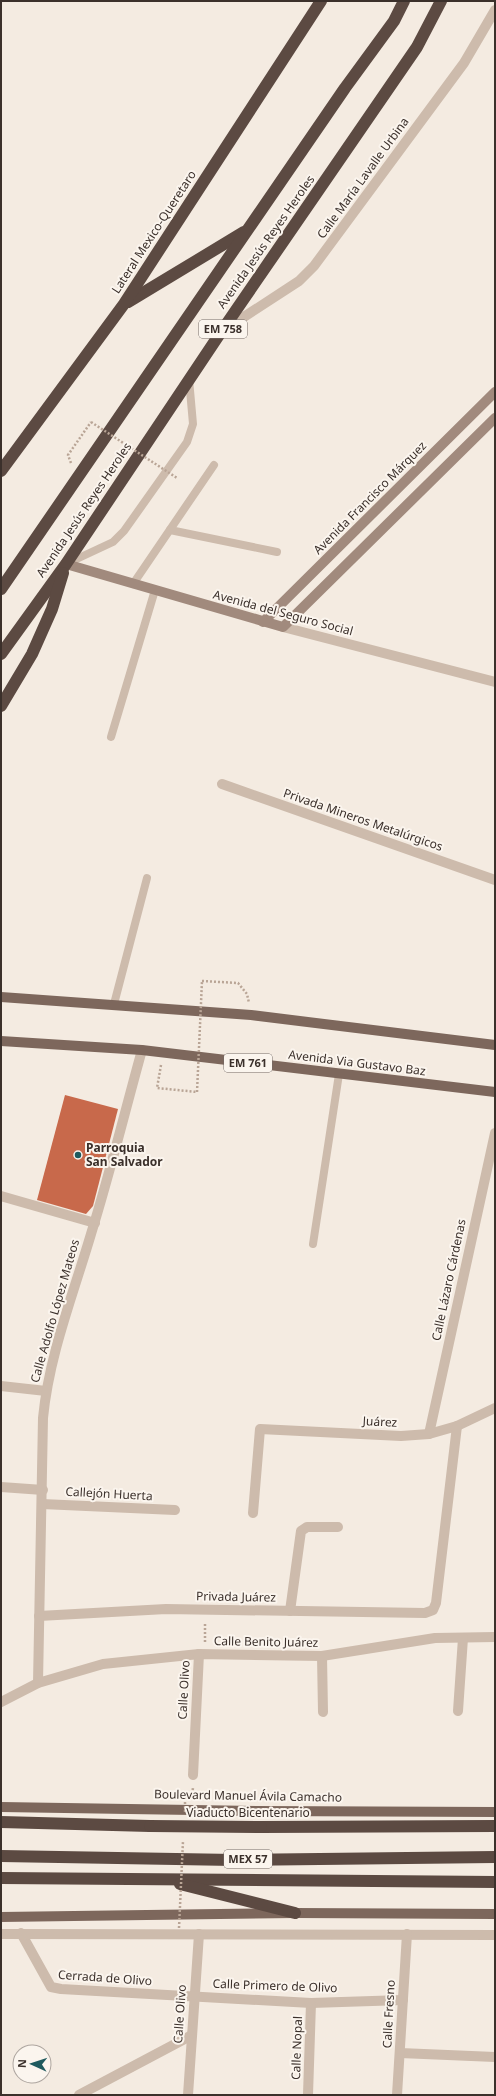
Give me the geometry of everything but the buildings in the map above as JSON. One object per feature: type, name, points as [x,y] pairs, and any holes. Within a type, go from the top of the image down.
[{"type":"highway","name":"Lateral Mexico-Queretaro","points":[[1,471],[124,304],[322,1]]},
{"type":"highway","name":"Avenida Jesús Reyes Heroles","points":[[1,589],[247,231],[394,21],[404,1]]},
{"type":"highway","name":"Avenida Jesús Reyes Heroles","points":[[1,654],[66,564],[220,332],[417,47],[441,1]]},
{"type":"highway","points":[[124,304],[247,231]]},
{"type":"highway","points":[[1,579],[29,548]]},
{"type":"highway","points":[[1,706],[32,654],[52,609],[66,564]]},
{"type":"highway","name":"Viaducto Bicentenario","points":[[1,1822],[150,1826],[495,1826]]},
{"type":"highway","name":"MEX 57","points":[[1,1856],[234,1860],[495,1857]]},
{"type":"highway","name":"MEX 57","points":[[1,1878],[495,1882]]},
{"type":"highway","points":[[161,1880],[295,1913]]},
{"type":"main road","points":[[1,997],[251,1015],[495,1045]]},
{"type":"main road","name":"Avenida Via Gustavo Baz","points":[[1,1042],[142,1050],[495,1092]]},
{"type":"main road","name":"Boulevard Manuel Ávila Camacho","points":[[1,1807],[188,1813],[495,1812]]},
{"type":"main road","points":[[1,1917],[295,1913],[495,1914]]},
{"type":"street","name":"Calle María Lavalle Urbina","points":[[220,332],[299,281],[314,266],[464,63],[495,10]]},
{"type":"street","name":"Avenida Francisco Márquez","points":[[263,622],[495,392]]},
{"type":"street","points":[[283,627],[495,418]]},
{"type":"street","name":"Avenida del Seguro Social","points":[[66,564],[263,622],[495,682]]},
{"type":"street","name":"Privada Mineros Metalúrgicos","points":[[222,784],[495,880]]},
{"type":"street","name":"Calle Adolfo López Mateos","points":[[38,1683],[43,1490],[43,1418],[46,1391],[53,1357],[95,1223],[142,1050]]},
{"type":"street","name":"Calle Lázaro Cárdenas","points":[[429,1434],[495,1133]]},
{"type":"street","points":[[1,1196],[95,1223]]},
{"type":"street","points":[[1,1386],[46,1391]]},
{"type":"street","name":"Juárez","points":[[253,1513],[260,1429],[401,1436],[429,1434],[457,1426],[495,1408]]},
{"type":"street","name":"Privada Juárez","points":[[39,1616],[166,1609],[425,1613],[432,1610],[436,1603],[457,1426]]},
{"type":"street","points":[[1,1487],[43,1490]]},
{"type":"street","name":"Callejón Huerta","points":[[42,1504],[175,1510]]},
{"type":"street","points":[[290,1611],[301,1531],[303,1528],[338,1527]]},
{"type":"street","name":"Calle Benito Juárez","points":[[1,1702],[38,1683],[102,1664],[199,1654],[322,1656],[435,1638],[495,1637]]},
{"type":"street","points":[[458,1711],[463,1638]]},
{"type":"street","name":"Calle Olivo","points":[[193,1775],[199,1654]]},
{"type":"street","points":[[322,1656],[323,1712]]},
{"type":"street","name":"Cerrada de Olivo","points":[[21,1933],[51,1987],[194,1996]]},
{"type":"street","points":[[1,1934],[495,1935]]},
{"type":"street","name":"Calle Olivo","points":[[188,2095],[199,1934]]},
{"type":"street","name":"Calle Fresno","points":[[397,2095],[407,1934]]},
{"type":"street","name":"Calle Primero de Olivo","points":[[194,1996],[311,2003],[403,2000]]},
{"type":"street","name":"Calle Nopal","points":[[308,2095],[311,2003]]},
{"type":"street","points":[[78,2095],[192,2035]]},
{"type":"street","points":[[400,2053],[495,2057]]},
{"type":"lane","points":[[66,564],[113,542],[124,531],[187,442],[193,424],[189,380]]},
{"type":"lane","points":[[134,584],[214,465]]},
{"type":"lane","points":[[170,530],[276,552]]},
{"type":"lane","points":[[111,737],[155,590]]},
{"type":"lane","points":[[114,1004],[147,878]]},
{"type":"lane","points":[[313,1244],[339,1074]]},
{"type":"path","points":[[68,455],[91,422],[177,478]]},
{"type":"path","points":[[163,1053],[157,1088],[197,1092],[202,981],[238,982],[247,994],[251,1015]]},
{"type":"path","points":[[205,1643],[206,1610]]},
{"type":"path","points":[[188,1813],[193,1775]]},
{"type":"path","points":[[185,1800],[188,1813]]},
{"type":"path","points":[[179,1928],[183,1840]]},
{"type":"place","name":"Parroquia San Salvador","points":[[78,1155]]}]
